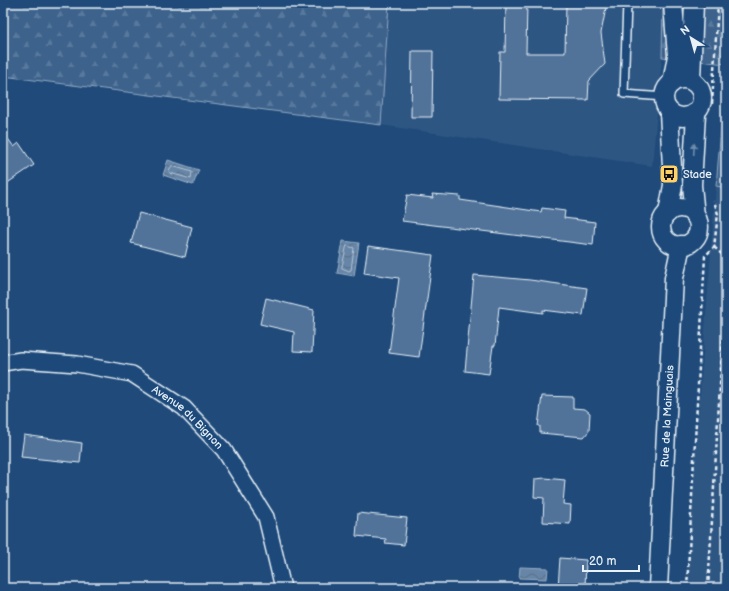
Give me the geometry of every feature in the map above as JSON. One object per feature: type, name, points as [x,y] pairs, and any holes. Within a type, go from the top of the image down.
[{"type":"street","points":[[668,213],[673,185],[668,97],[677,56],[673,3]]},
{"type":"street","points":[[690,80],[694,3]]},
{"type":"street","points":[[668,97],[683,79],[690,80],[698,85],[702,94],[702,104],[696,114],[692,185],[696,216],[699,224],[698,234],[691,242],[681,245],[670,242],[663,233],[662,222],[668,213],[673,209],[686,209],[696,216]]},
{"type":"street","points":[[668,97],[682,118],[696,114]]},
{"type":"street","name":"Rue de la Mainguais","points":[[658,588],[674,278],[681,245]]},
{"type":"street","name":"Avenue du Bignon","points":[[3,363],[21,360],[77,364],[132,374],[184,408],[224,450],[266,518],[283,588]]},
{"type":"lane","points":[[628,3],[624,94],[668,97]]},
{"type":"path","points":[[687,588],[705,256],[714,247],[718,214]]},
{"type":"path","points":[[714,247],[726,258]]},
{"type":"path","points":[[708,588],[726,284]]},
{"type":"shaded area","points":[[389,3],[663,3],[662,57],[652,166],[381,125]]},
{"type":"shaded area","points":[[716,186],[726,188],[726,588],[685,588]]},
{"type":"green space","points":[[3,3],[389,3],[381,125],[3,76]]},
{"type":"green space","points":[[663,3],[726,3],[726,64],[662,57]]},
{"type":"green space","points":[[726,70],[726,188],[716,186]]},
{"type":"water","points":[[168,160],[199,170],[193,185],[163,175]]},
{"type":"water","points":[[343,241],[359,243],[354,276],[337,273]]},
{"type":"water","points":[[520,567],[548,568],[547,579],[519,578]]},
{"type":"building","points":[[506,3],[527,3],[526,53],[565,53],[566,3],[607,3],[601,33],[605,64],[589,81],[588,100],[499,99],[500,52],[505,52]]},
{"type":"building","points":[[412,51],[433,51],[432,117],[411,117]]},
{"type":"building","points":[[3,132],[14,147],[19,143],[34,165],[3,186]]},
{"type":"building","points":[[432,194],[460,196],[460,200],[541,212],[542,208],[565,211],[564,218],[595,222],[593,245],[402,221],[407,195],[433,198]]},
{"type":"building","points":[[139,213],[192,227],[185,257],[131,243]]},
{"type":"building","points":[[368,246],[433,255],[419,357],[389,353],[399,278],[364,273]]},
{"type":"building","points":[[474,275],[530,280],[587,288],[583,315],[543,310],[543,313],[499,307],[495,346],[493,346],[489,374],[465,371]]},
{"type":"building","points":[[266,298],[314,310],[312,352],[293,351],[294,332],[260,324]]},
{"type":"building","points":[[542,396],[573,397],[573,408],[585,409],[590,413],[589,431],[584,437],[540,433],[540,426],[538,426]]},
{"type":"building","points":[[24,435],[82,443],[80,463],[21,457]]},
{"type":"building","points":[[545,478],[565,480],[563,504],[571,505],[570,524],[543,522],[544,498],[534,497],[535,479]]},
{"type":"building","points":[[358,513],[407,518],[404,545],[385,543],[386,539],[356,536]]},
{"type":"building","points":[[560,558],[586,560],[585,588],[558,588]]},
{"type":"place","name":"Stade","points":[[669,174]]}]
